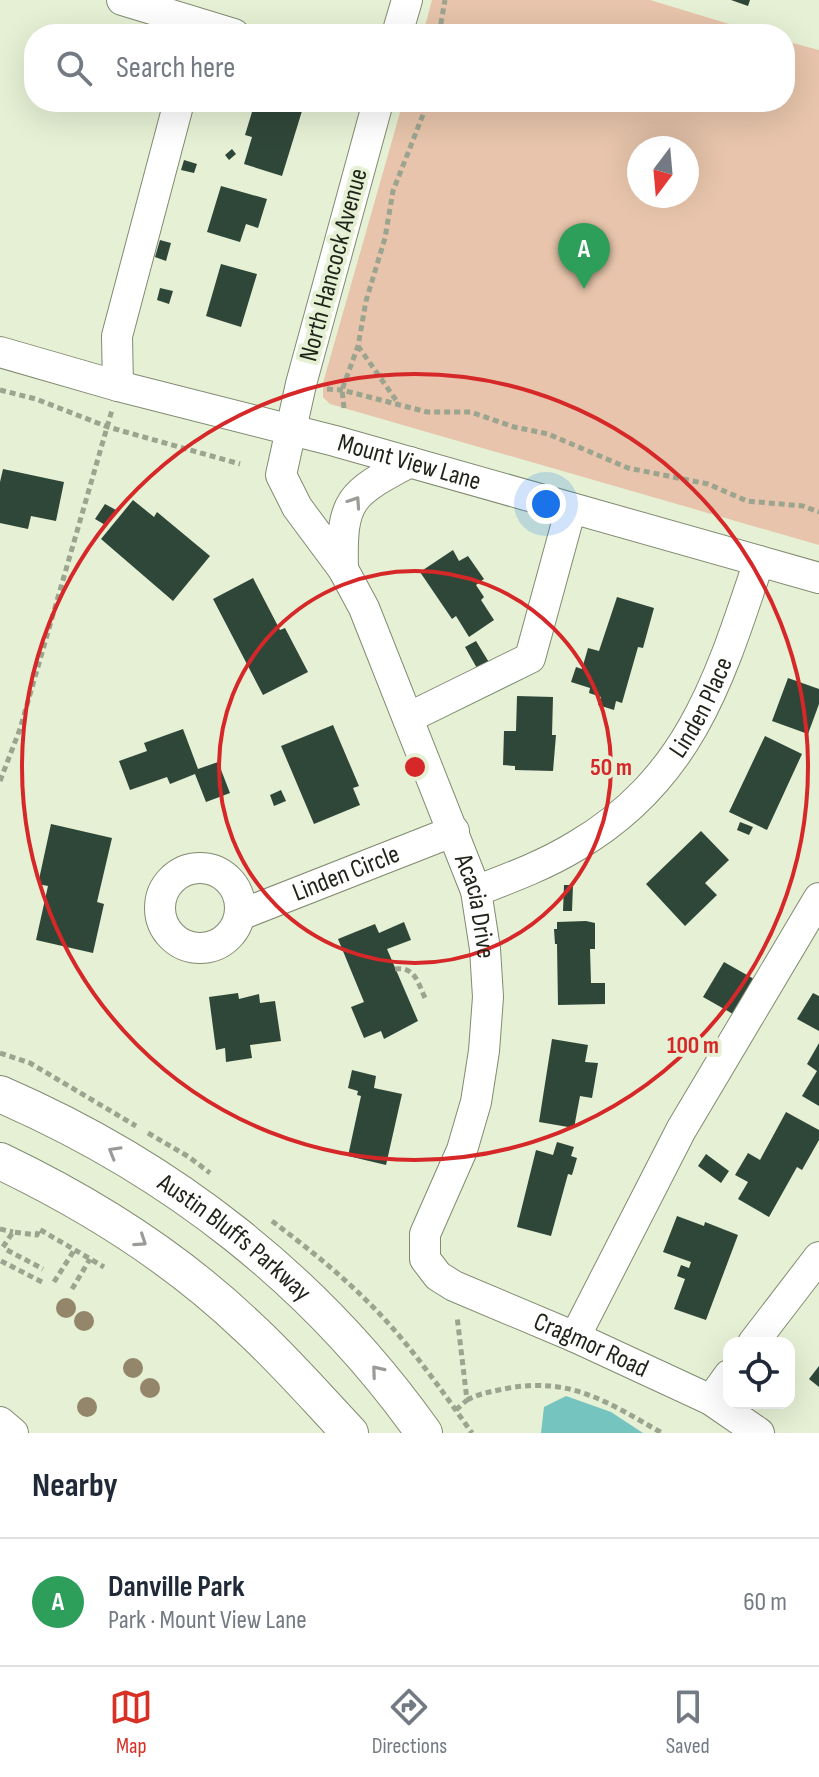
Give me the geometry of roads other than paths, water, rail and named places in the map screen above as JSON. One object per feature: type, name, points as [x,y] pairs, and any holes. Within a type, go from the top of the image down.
[{"type":"main road","name":"Austin Bluffs Parkway","points":[[0,1094],[89,1138],[159,1178],[218,1218],[289,1279],[352,1341],[395,1392],[424,1433]]},
{"type":"main road","points":[[0,1161],[77,1201],[180,1268],[248,1326],[350,1433]]},
{"type":"street","points":[[122,0],[200,19]]},
{"type":"street","points":[[400,24],[407,0]]},
{"type":"street","points":[[118,386],[117,336],[176,112]]},
{"type":"street","name":"North Hancock Avenue","points":[[291,429],[375,112]]},
{"type":"street","name":"Mount View Lane","points":[[0,352],[118,386],[291,429],[819,578]]},
{"type":"street","name":"Acacia Drive","points":[[291,429],[281,475],[297,507],[343,569],[364,608],[476,891],[485,949],[488,997],[484,1051],[476,1102],[462,1150],[425,1234],[425,1259]]},
{"type":"street","name":"Acacia Drive","points":[[343,569],[342,528],[351,504],[368,485],[410,462]]},
{"type":"street","points":[[408,718],[530,658],[571,508]]},
{"type":"street","name":"Linden Place","points":[[476,891],[577,846],[657,780],[684,743],[709,700],[759,561]]},
{"type":"street","name":"Linden Circle","points":[[240,915],[454,831]]},
{"type":"street","points":[[575,1337],[681,1130],[819,898]]},
{"type":"street","points":[[758,1337],[819,1257]]},
{"type":"street","name":"Cragmor Road","points":[[425,1259],[438,1276],[454,1286],[575,1337],[711,1400],[759,1433]]},
{"type":"street","points":[[711,1400],[723,1383]]},
{"type":"street","points":[[0,1422],[13,1433]]},
{"type":"water","points":[[566,1396],[611,1412],[643,1433],[541,1433],[544,1407]]},
{"type":"place","name":"Danville Park","points":[[584,289]]}]
